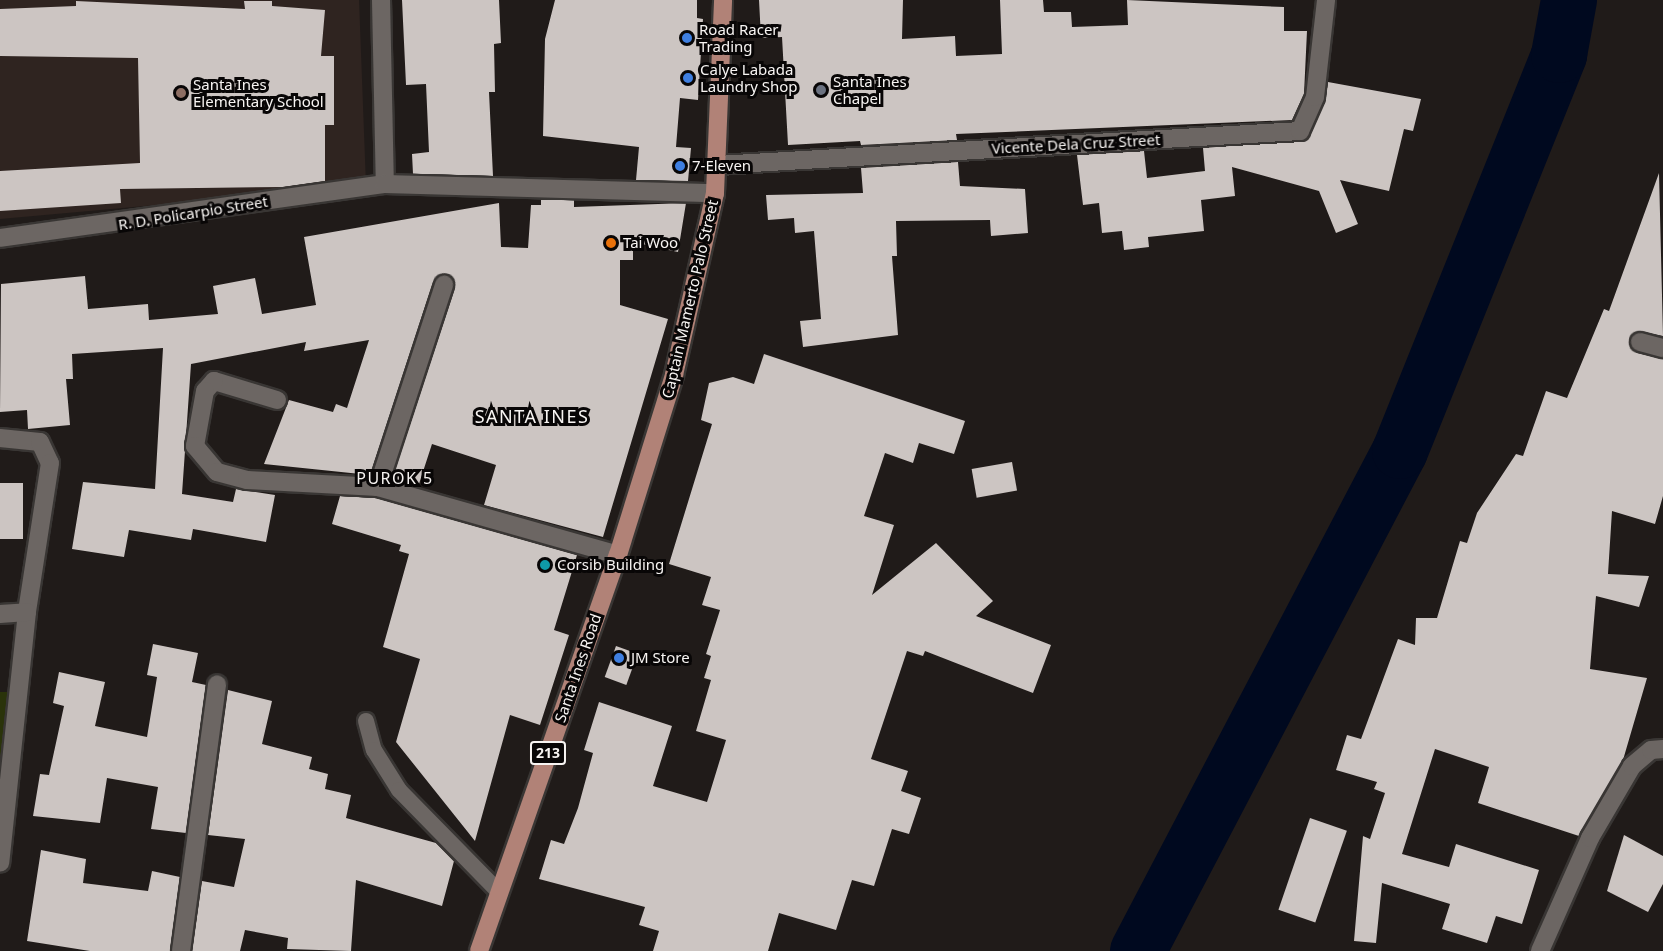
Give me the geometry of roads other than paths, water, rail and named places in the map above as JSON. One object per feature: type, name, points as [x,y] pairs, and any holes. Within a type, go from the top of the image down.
[{"type":"main road","name":"Captain Mamerto Palo Street","points":[[618,555],[674,375],[715,193],[718,165],[723,0]]},
{"type":"main road","name":"Santa Ines Road","points":[[478,951],[618,555]]},
{"type":"street","points":[[381,0],[385,184]]},
{"type":"street","name":"Vicente Dela Cruz Street","points":[[718,165],[1300,130],[1315,97],[1326,0]]},
{"type":"street","name":"R. D. Policarpio Street","points":[[0,238],[385,184],[715,193]]},
{"type":"street","points":[[378,487],[444,285]]},
{"type":"street","points":[[1640,342],[1663,348]]},
{"type":"street","points":[[277,400],[214,381],[205,391],[195,446],[217,472],[247,480],[378,487],[618,555]]},
{"type":"street","points":[[0,438],[40,442],[50,463],[27,612],[0,862]]},
{"type":"street","points":[[0,614],[27,612]]},
{"type":"street","points":[[181,951],[217,684]]},
{"type":"street","points":[[1540,951],[1590,838],[1632,766],[1651,750],[1663,749]]},
{"type":"lane","points":[[366,721],[374,750],[399,790],[499,892]]},
{"type":"waterway","points":[[1138,951],[1400,451],[1559,55],[1569,0]]},
{"type":"place","name":"Road Racer Trading","points":[[687,38]]},
{"type":"place","name":"Calye Labada Laundry Shop","points":[[688,78]]},
{"type":"place","name":"Santa Ines Chapel","points":[[821,90]]},
{"type":"place","name":"Santa Ines Elementary School","points":[[181,93]]},
{"type":"place","name":"7-Eleven","points":[[680,166]]},
{"type":"place","name":"Tai Woo","points":[[611,243]]},
{"type":"place","name":"Corsib Building","points":[[545,565]]},
{"type":"place","name":"JM Store","points":[[619,658]]},
{"type":"district","name":"SANTA INES","points":[[532,416]]},
{"type":"district","name":"PUROK 5","points":[[395,478]]}]
